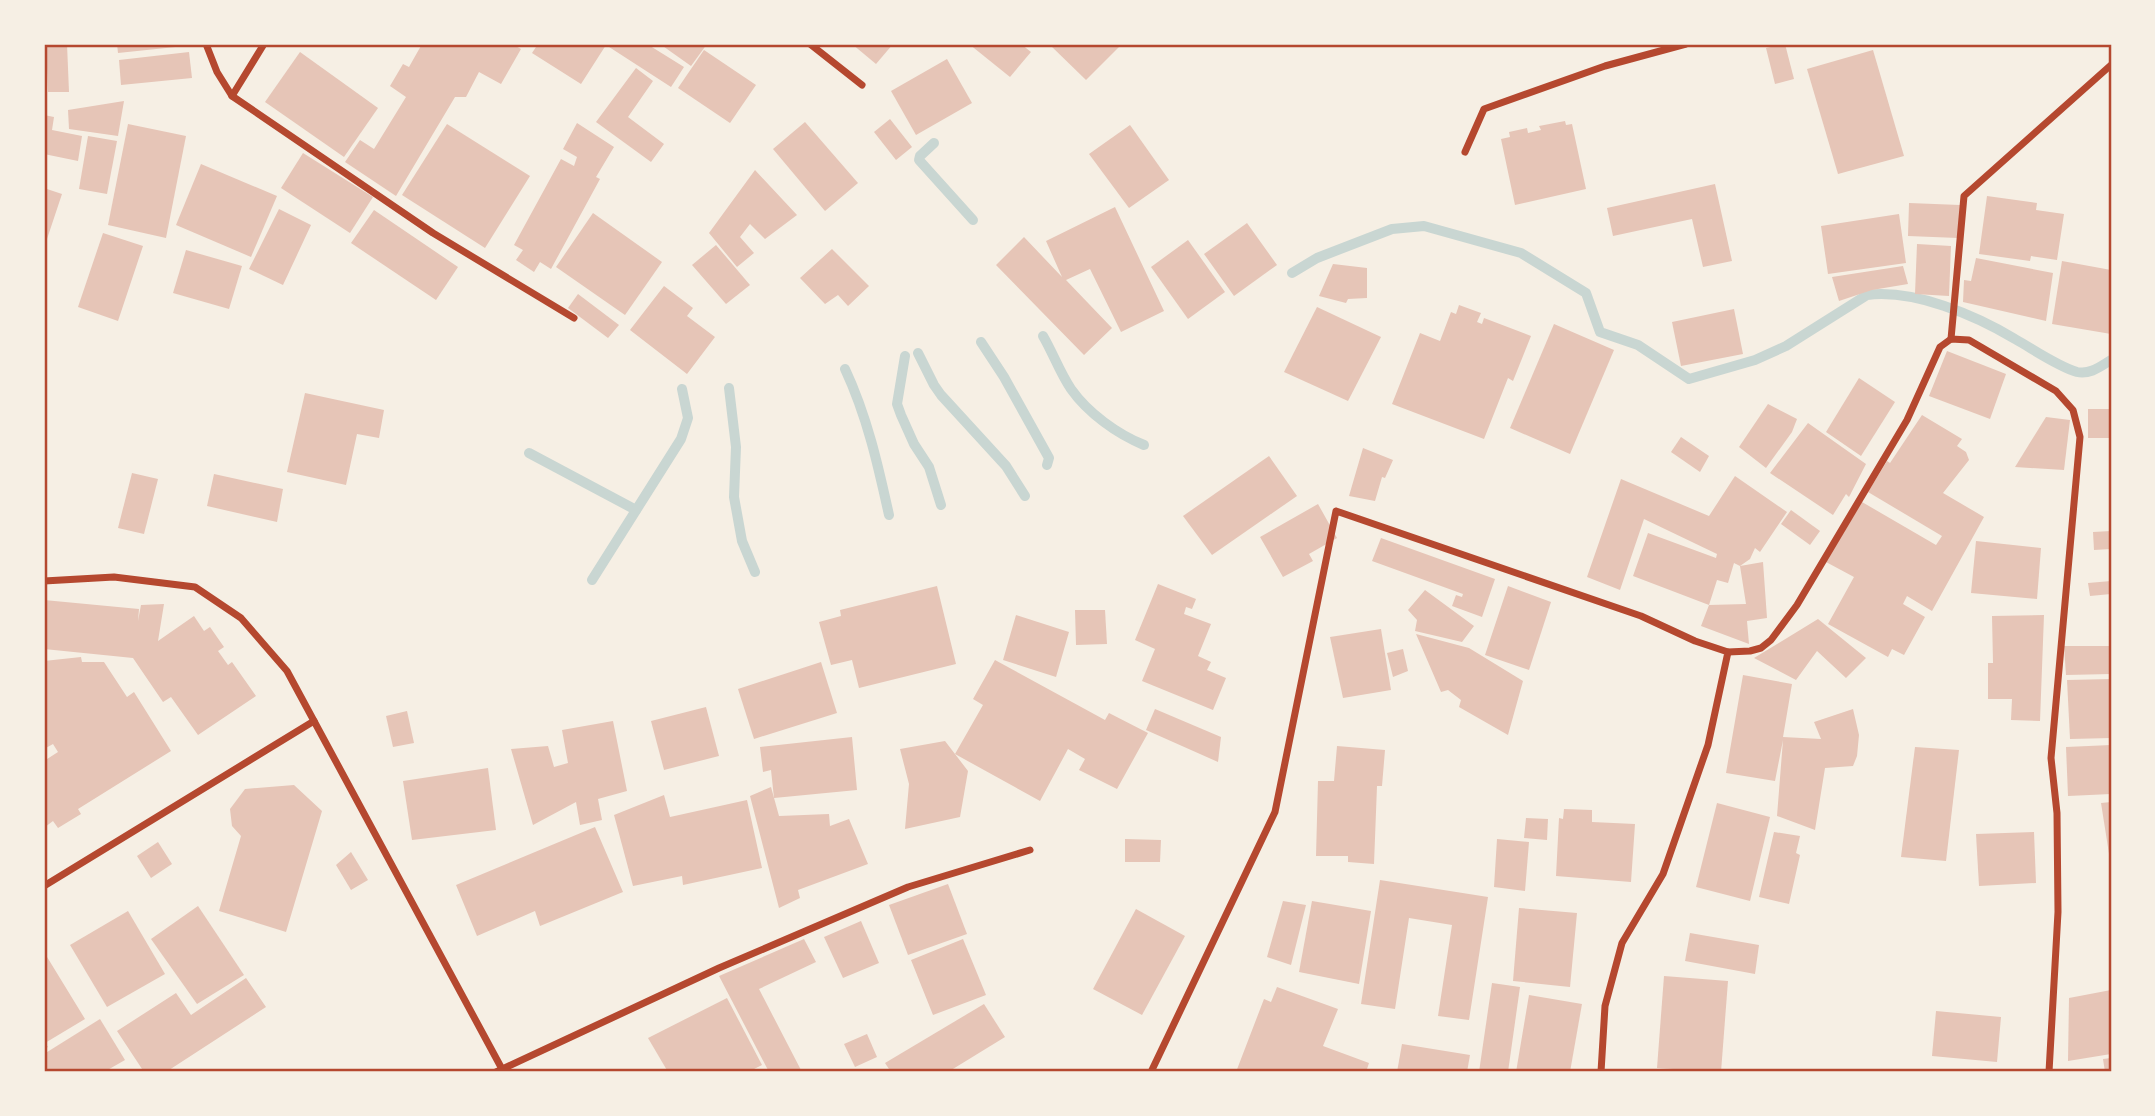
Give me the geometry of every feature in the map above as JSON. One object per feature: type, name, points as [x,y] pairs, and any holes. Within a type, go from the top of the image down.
[{"type":"street","points":[[206,44],[217,72],[232,96],[433,233],[574,318]]},
{"type":"street","points":[[232,96],[264,44]]},
{"type":"street","points":[[810,44],[862,85]]},
{"type":"street","points":[[1465,152],[1484,109],[1605,66],[1686,44]]},
{"type":"street","points":[[1151,1072],[1275,812],[1336,510],[1641,616],[1695,641],[1728,652],[1761,648],[1771,640],[1797,605],[1907,420],[1940,347],[1951,338],[1964,196],[2111,65]]},
{"type":"street","points":[[1951,338],[1969,340],[2056,391],[2073,410],[2080,436],[2051,758],[2057,825],[2058,912],[2049,1072]]},
{"type":"street","points":[[44,581],[114,577],[195,587],[241,618],[286,671],[499,1070],[719,968],[908,887],[1030,850]]},
{"type":"street","points":[[1601,1072],[1605,1006],[1622,943],[1663,874],[1708,745],[1728,652]]},
{"type":"street","points":[[44,886],[314,721]]},
{"type":"building","points":[[46,44],[67,44],[69,92],[48,92]]},
{"type":"building","points":[[117,44],[185,44],[185,46],[118,53]]},
{"type":"building","points":[[422,44],[512,44],[521,49],[501,84],[479,72],[466,97],[455,97],[396,196],[345,162],[360,140],[374,149],[406,97],[390,86],[403,64],[409,67]]},
{"type":"building","points":[[538,44],[647,44],[684,67],[671,87],[606,45],[581,84],[532,53]]},
{"type":"building","points":[[660,44],[707,44],[691,66]]},
{"type":"building","points":[[852,44],[893,44],[876,64]]},
{"type":"building","points":[[969,44],[1021,44],[1031,52],[1010,77]]},
{"type":"building","points":[[1049,44],[1122,44],[1086,80]]},
{"type":"building","points":[[1785,44],[1794,79],[1775,84],[1766,48]]},
{"type":"building","points":[[704,50],[756,85],[730,123],[678,88]]},
{"type":"building","points":[[1873,50],[1904,156],[1838,174],[1807,69]]},
{"type":"building","points":[[189,52],[192,78],[121,85],[119,60]]},
{"type":"building","points":[[300,52],[378,108],[344,157],[265,102]]},
{"type":"building","points":[[947,59],[972,103],[916,135],[891,91]]},
{"type":"building","points":[[636,68],[653,81],[628,117],[664,144],[651,162],[596,122]]},
{"type":"building","points":[[124,101],[118,136],[69,129],[68,110]]},
{"type":"building","points":[[44,115],[54,117],[52,130],[82,136],[78,161],[44,154]]},
{"type":"building","points":[[890,119],[912,147],[896,160],[874,132]]},
{"type":"building","points":[[1565,121],[1566,125],[1572,124],[1586,189],[1515,205],[1501,139],[1510,137],[1509,132],[1527,128],[1528,133],[1541,130],[1539,126]]},
{"type":"building","points":[[805,122],[858,183],[825,211],[773,149]]},
{"type":"building","points":[[577,123],[614,147],[596,177],[600,179],[551,269],[540,262],[534,272],[516,260],[523,250],[514,245],[561,159],[574,166],[577,157],[563,149]]},
{"type":"building","points":[[128,124],[186,136],[166,238],[108,225]]},
{"type":"building","points":[[447,124],[530,176],[485,248],[402,195]]},
{"type":"building","points":[[1130,125],[1169,180],[1129,208],[1089,154]]},
{"type":"building","points":[[88,136],[117,141],[107,194],[79,189]]},
{"type":"building","points":[[303,153],[373,197],[350,233],[281,188]]},
{"type":"building","points":[[201,164],[277,196],[251,257],[176,225]]},
{"type":"building","points":[[755,170],[797,215],[765,239],[750,224],[740,237],[754,253],[737,267],[709,233]]},
{"type":"building","points":[[1715,184],[1732,261],[1703,267],[1692,219],[1613,236],[1607,208]]},
{"type":"building","points":[[44,188],[62,194],[44,248]]},
{"type":"building","points":[[1987,196],[2037,203],[2036,210],[2064,214],[2057,260],[2031,256],[2030,261],[1979,254]]},
{"type":"building","points":[[1909,203],[1960,205],[1958,238],[1908,236]]},
{"type":"building","points":[[1115,207],[1164,311],[1121,332],[1090,269],[1066,280],[1112,328],[1084,355],[996,265],[1024,237],[1062,277],[1046,241]]},
{"type":"building","points":[[279,209],[311,225],[283,285],[249,269]]},
{"type":"building","points":[[374,210],[458,267],[436,300],[351,243]]},
{"type":"building","points":[[593,213],[662,262],[625,315],[556,267]]},
{"type":"building","points":[[1899,214],[1906,263],[1828,274],[1821,226]]},
{"type":"building","points":[[1247,223],[1277,265],[1234,296],[1204,254]]},
{"type":"building","points":[[103,233],[143,246],[118,321],[78,307]]},
{"type":"building","points":[[1188,240],[1225,292],[1188,319],[1151,267]]},
{"type":"building","points":[[1917,244],[1951,246],[1949,296],[1915,294]]},
{"type":"building","points":[[716,245],[750,285],[726,304],[692,265]]},
{"type":"building","points":[[832,249],[869,286],[848,306],[838,295],[825,304],[800,278]]},
{"type":"building","points":[[186,250],[242,266],[229,309],[173,293]]},
{"type":"building","points":[[1976,258],[2053,273],[2046,321],[1963,302],[1964,280],[1971,281]]},
{"type":"building","points":[[2062,261],[2111,270],[2111,334],[2052,324]]},
{"type":"building","points":[[1333,264],[1367,268],[1367,298],[1348,299],[1346,303],[1319,296]]},
{"type":"building","points":[[1903,266],[1908,284],[1872,290],[1839,301],[1832,277]]},
{"type":"building","points":[[664,286],[693,308],[687,316],[715,337],[687,374],[630,330]]},
{"type":"building","points":[[578,294],[619,325],[608,338],[568,308]]},
{"type":"building","points":[[1459,305],[1481,313],[1477,322],[1482,324],[1484,318],[1531,336],[1513,381],[1508,378],[1484,439],[1392,404],[1420,333],[1440,341],[1451,312],[1456,314]]},
{"type":"building","points":[[1317,307],[1381,337],[1348,401],[1284,372]]},
{"type":"building","points":[[1734,309],[1743,354],[1681,366],[1672,322]]},
{"type":"building","points":[[1554,324],[1614,350],[1570,454],[1510,428]]},
{"type":"building","points":[[1947,351],[2006,374],[1990,419],[1929,396]]},
{"type":"building","points":[[1859,378],[1895,402],[1861,456],[1826,432]]},
{"type":"building","points":[[305,393],[384,410],[379,438],[357,434],[346,485],[287,472]]},
{"type":"building","points":[[1768,404],[1797,419],[1792,432],[1766,468],[1739,447]]},
{"type":"building","points":[[2088,409],[2111,409],[2111,438],[2088,438]]},
{"type":"building","points":[[1922,415],[1962,439],[1957,446],[1966,452],[1969,460],[1943,493],[1984,517],[1932,611],[1907,596],[1903,604],[1925,617],[1904,655],[1892,649],[1888,657],[1828,624],[1854,577],[1826,562],[1862,502],[1936,545],[1942,536],[1868,492],[1887,461],[1890,463]]},
{"type":"building","points":[[2046,417],[2070,420],[2064,470],[2015,467]]},
{"type":"building","points":[[1808,423],[1866,464],[1849,497],[1846,494],[1833,515],[1770,473]]},
{"type":"building","points":[[1681,437],[1709,456],[1700,472],[1671,452]]},
{"type":"building","points":[[1363,448],[1393,460],[1385,478],[1382,477],[1375,501],[1349,496]]},
{"type":"building","points":[[1269,456],[1297,496],[1212,555],[1183,516]]},
{"type":"building","points":[[132,473],[158,479],[144,534],[118,528]]},
{"type":"building","points":[[214,474],[283,489],[277,522],[207,506]]},
{"type":"building","points":[[1735,476],[1787,512],[1760,552],[1755,548],[1750,559],[1740,566],[1734,563],[1728,583],[1717,580],[1709,605],[1633,576],[1648,533],[1716,558],[1717,554],[1644,519],[1620,590],[1587,577],[1621,479],[1709,516]]},
{"type":"building","points":[[1318,504],[1337,538],[1309,554],[1313,561],[1283,577],[1260,537]]},
{"type":"building","points":[[1791,510],[1820,531],[1810,545],[1781,524]]},
{"type":"building","points":[[2111,531],[2111,549],[2094,550],[2093,532]]},
{"type":"building","points":[[1381,538],[1495,579],[1482,617],[1452,606],[1456,595],[1462,597],[1463,594],[1372,561]]},
{"type":"building","points":[[1976,541],[2041,548],[2037,599],[1971,593]]},
{"type":"building","points":[[1763,562],[1767,618],[1747,621],[1749,644],[1701,626],[1709,605],[1746,604],[1740,566]]},
{"type":"building","points":[[2111,581],[2111,594],[2090,596],[2088,583]]},
{"type":"building","points":[[1158,584],[1196,599],[1192,609],[1186,607],[1184,614],[1211,624],[1198,656],[1211,662],[1207,670],[1226,678],[1213,710],[1142,681],[1155,649],[1135,640]]},
{"type":"building","points":[[937,586],[956,664],[859,688],[852,660],[831,665],[819,622],[841,616],[840,610]]},
{"type":"building","points":[[1508,586],[1551,602],[1529,670],[1485,655]]},
{"type":"building","points":[[1425,590],[1474,626],[1462,642],[1415,631],[1417,620],[1408,610]]},
{"type":"building","points":[[44,600],[139,609],[138,621],[141,605],[164,604],[158,641],[194,616],[204,631],[210,627],[224,647],[218,651],[228,665],[232,662],[256,696],[198,735],[171,697],[163,702],[133,658],[44,649]]},
{"type":"building","points":[[1075,610],[1105,610],[1107,644],[1076,645]]},
{"type":"building","points":[[1016,615],[1069,632],[1056,677],[1003,660]]},
{"type":"building","points":[[2044,615],[2040,721],[2011,720],[2012,699],[1988,699],[1988,663],[1993,663],[1992,616]]},
{"type":"building","points":[[1818,619],[1866,658],[1846,678],[1817,651],[1796,680],[1754,658]]},
{"type":"building","points":[[1381,629],[1391,690],[1343,698],[1330,637]]},
{"type":"building","points":[[1416,634],[1469,648],[1523,681],[1508,735],[1459,707],[1461,700],[1448,690],[1441,692]]},
{"type":"building","points":[[2064,646],[2111,646],[2111,674],[2066,675]]},
{"type":"building","points":[[1403,649],[1408,671],[1393,677],[1387,653]]},
{"type":"building","points":[[81,657],[82,662],[104,662],[127,697],[134,692],[171,751],[78,809],[81,814],[58,828],[53,821],[45,827],[44,761],[58,752],[53,744],[44,749],[44,661]]},
{"type":"building","points":[[995,660],[1105,720],[1109,713],[1148,733],[1117,789],[1079,770],[1085,759],[1068,749],[1040,801],[955,754],[983,705],[973,699]]},
{"type":"building","points":[[821,662],[837,713],[754,739],[738,689]]},
{"type":"building","points":[[1743,675],[1792,684],[1783,737],[1821,739],[1814,722],[1853,709],[1859,735],[1857,756],[1853,766],[1825,768],[1815,830],[1777,816],[1783,740],[1775,781],[1726,773]]},
{"type":"building","points":[[2111,679],[2111,738],[2070,739],[2067,680]]},
{"type":"building","points":[[706,707],[719,756],[664,770],[651,721]]},
{"type":"building","points":[[1155,709],[1221,737],[1218,762],[1146,730]]},
{"type":"building","points":[[407,711],[414,743],[393,747],[386,716]]},
{"type":"building","points":[[613,721],[627,791],[598,799],[602,820],[580,825],[576,802],[533,825],[511,749],[548,746],[554,767],[568,763],[562,730]]},
{"type":"building","points":[[852,737],[857,790],[774,798],[771,770],[763,772],[760,747]]},
{"type":"building","points":[[945,741],[968,771],[960,817],[905,829],[909,784],[900,749]]},
{"type":"building","points":[[2111,745],[2111,794],[2068,796],[2066,747]]},
{"type":"building","points":[[1337,746],[1385,750],[1382,786],[1377,786],[1374,864],[1348,862],[1348,856],[1316,856],[1318,781],[1334,781]]},
{"type":"building","points":[[1915,747],[1959,750],[1946,861],[1901,857]]},
{"type":"building","points":[[488,768],[496,830],[412,840],[403,781]]},
{"type":"building","points":[[294,785],[322,811],[286,932],[219,911],[241,836],[232,826],[230,809],[245,789]]},
{"type":"building","points":[[771,787],[779,816],[829,814],[830,826],[849,819],[868,864],[798,890],[800,898],[779,908],[750,796]]},
{"type":"building","points":[[664,795],[670,817],[747,800],[762,868],[683,885],[682,876],[633,886],[614,815]]},
{"type":"building","points":[[2111,802],[2111,860],[2110,860],[2101,803]]},
{"type":"building","points":[[1717,803],[1770,817],[1750,901],[1696,887]]},
{"type":"building","points":[[1564,809],[1592,810],[1592,822],[1635,824],[1631,882],[1556,876],[1559,818],[1563,819]]},
{"type":"building","points":[[1526,818],[1548,819],[1547,840],[1524,838]]},
{"type":"building","points":[[595,827],[623,892],[540,926],[535,911],[477,936],[456,885]]},
{"type":"building","points":[[1774,832],[1800,836],[1796,853],[1800,855],[1789,904],[1759,897]]},
{"type":"building","points":[[2034,832],[2036,883],[1979,886],[1976,834]]},
{"type":"building","points":[[1125,839],[1161,840],[1160,862],[1125,862]]},
{"type":"building","points":[[1497,839],[1529,842],[1525,891],[1494,887]]},
{"type":"building","points":[[158,842],[172,864],[151,878],[137,856]]},
{"type":"building","points":[[351,852],[368,880],[351,890],[336,865]]},
{"type":"building","points":[[1380,880],[1488,897],[1469,1020],[1438,1016],[1452,925],[1409,918],[1395,1009],[1361,1004]]},
{"type":"building","points":[[948,884],[967,934],[908,955],[889,905]]},
{"type":"building","points":[[1283,901],[1306,905],[1291,965],[1267,957]]},
{"type":"building","points":[[1312,901],[1371,911],[1359,984],[1299,972]]},
{"type":"building","points":[[198,906],[244,975],[197,1004],[151,939]]},
{"type":"building","points":[[1519,908],[1577,913],[1570,987],[1513,981]]},
{"type":"building","points":[[1136,909],[1185,936],[1142,1015],[1093,989]]},
{"type":"building","points":[[128,911],[165,974],[107,1007],[70,945]]},
{"type":"building","points":[[861,921],[879,963],[843,978],[824,937]]},
{"type":"building","points":[[1690,933],[1759,945],[1755,974],[1685,961]]},
{"type":"building","points":[[804,939],[816,962],[759,989],[802,1072],[769,1072],[719,976]]},
{"type":"building","points":[[963,939],[986,995],[933,1015],[911,960]]},
{"type":"building","points":[[44,952],[85,1019],[45,1043],[48,1047],[44,1049]]},
{"type":"building","points":[[1664,976],[1728,981],[1721,1072],[1657,1068]]},
{"type":"building","points":[[246,978],[266,1007],[166,1072],[144,1072],[117,1031],[176,993],[191,1015]]},
{"type":"building","points":[[1492,983],[1520,987],[1508,1072],[1479,1072]]},
{"type":"building","points":[[1277,987],[1338,1009],[1323,1046],[1369,1063],[1366,1072],[1236,1072],[1264,999],[1271,1002]]},
{"type":"building","points":[[2111,990],[2111,1054],[2068,1061],[2069,998]]},
{"type":"building","points":[[1529,995],[1582,1004],[1570,1072],[1516,1072]]},
{"type":"building","points":[[727,998],[762,1065],[748,1072],[668,1072],[648,1038]]},
{"type":"building","points":[[984,1004],[1005,1037],[948,1072],[891,1072],[885,1063]]},
{"type":"building","points":[[1936,1011],[2001,1017],[1997,1062],[1932,1056]]},
{"type":"building","points":[[100,1019],[125,1060],[104,1072],[44,1072],[44,1054]]},
{"type":"building","points":[[867,1034],[877,1057],[855,1067],[844,1044]]},
{"type":"building","points":[[1402,1044],[1470,1055],[1467,1072],[1397,1072]]},
{"type":"building","points":[[2111,1058],[2111,1072],[2105,1072],[2103,1059]]},
{"type":"waterway","points":[[934,143],[919,160],[973,220]]},
{"type":"waterway","points":[[1292,273],[1317,258],[1392,229],[1424,226],[1521,253],[1586,293],[1600,332],[1638,345],[1689,379],[1755,360],[1786,346],[1867,295],[1885,294],[1924,300],[1963,313],[1999,330],[2053,362],[2077,372],[2091,371],[2111,360]]},
{"type":"waterway","points":[[1043,336],[1063,376],[1078,398],[1104,422],[1144,445]]},
{"type":"waterway","points":[[981,342],[1004,377],[1049,458],[1047,465]]},
{"type":"waterway","points":[[918,353],[941,395],[1006,466],[1025,496]]},
{"type":"waterway","points":[[905,356],[897,404],[914,444],[929,467],[941,505]]},
{"type":"waterway","points":[[845,369],[866,423],[889,515]]},
{"type":"waterway","points":[[729,388],[736,447],[734,497],[742,541],[755,572]]},
{"type":"waterway","points":[[592,580],[681,439],[688,418],[682,389]]},
{"type":"waterway","points":[[529,453],[636,510]]}]
